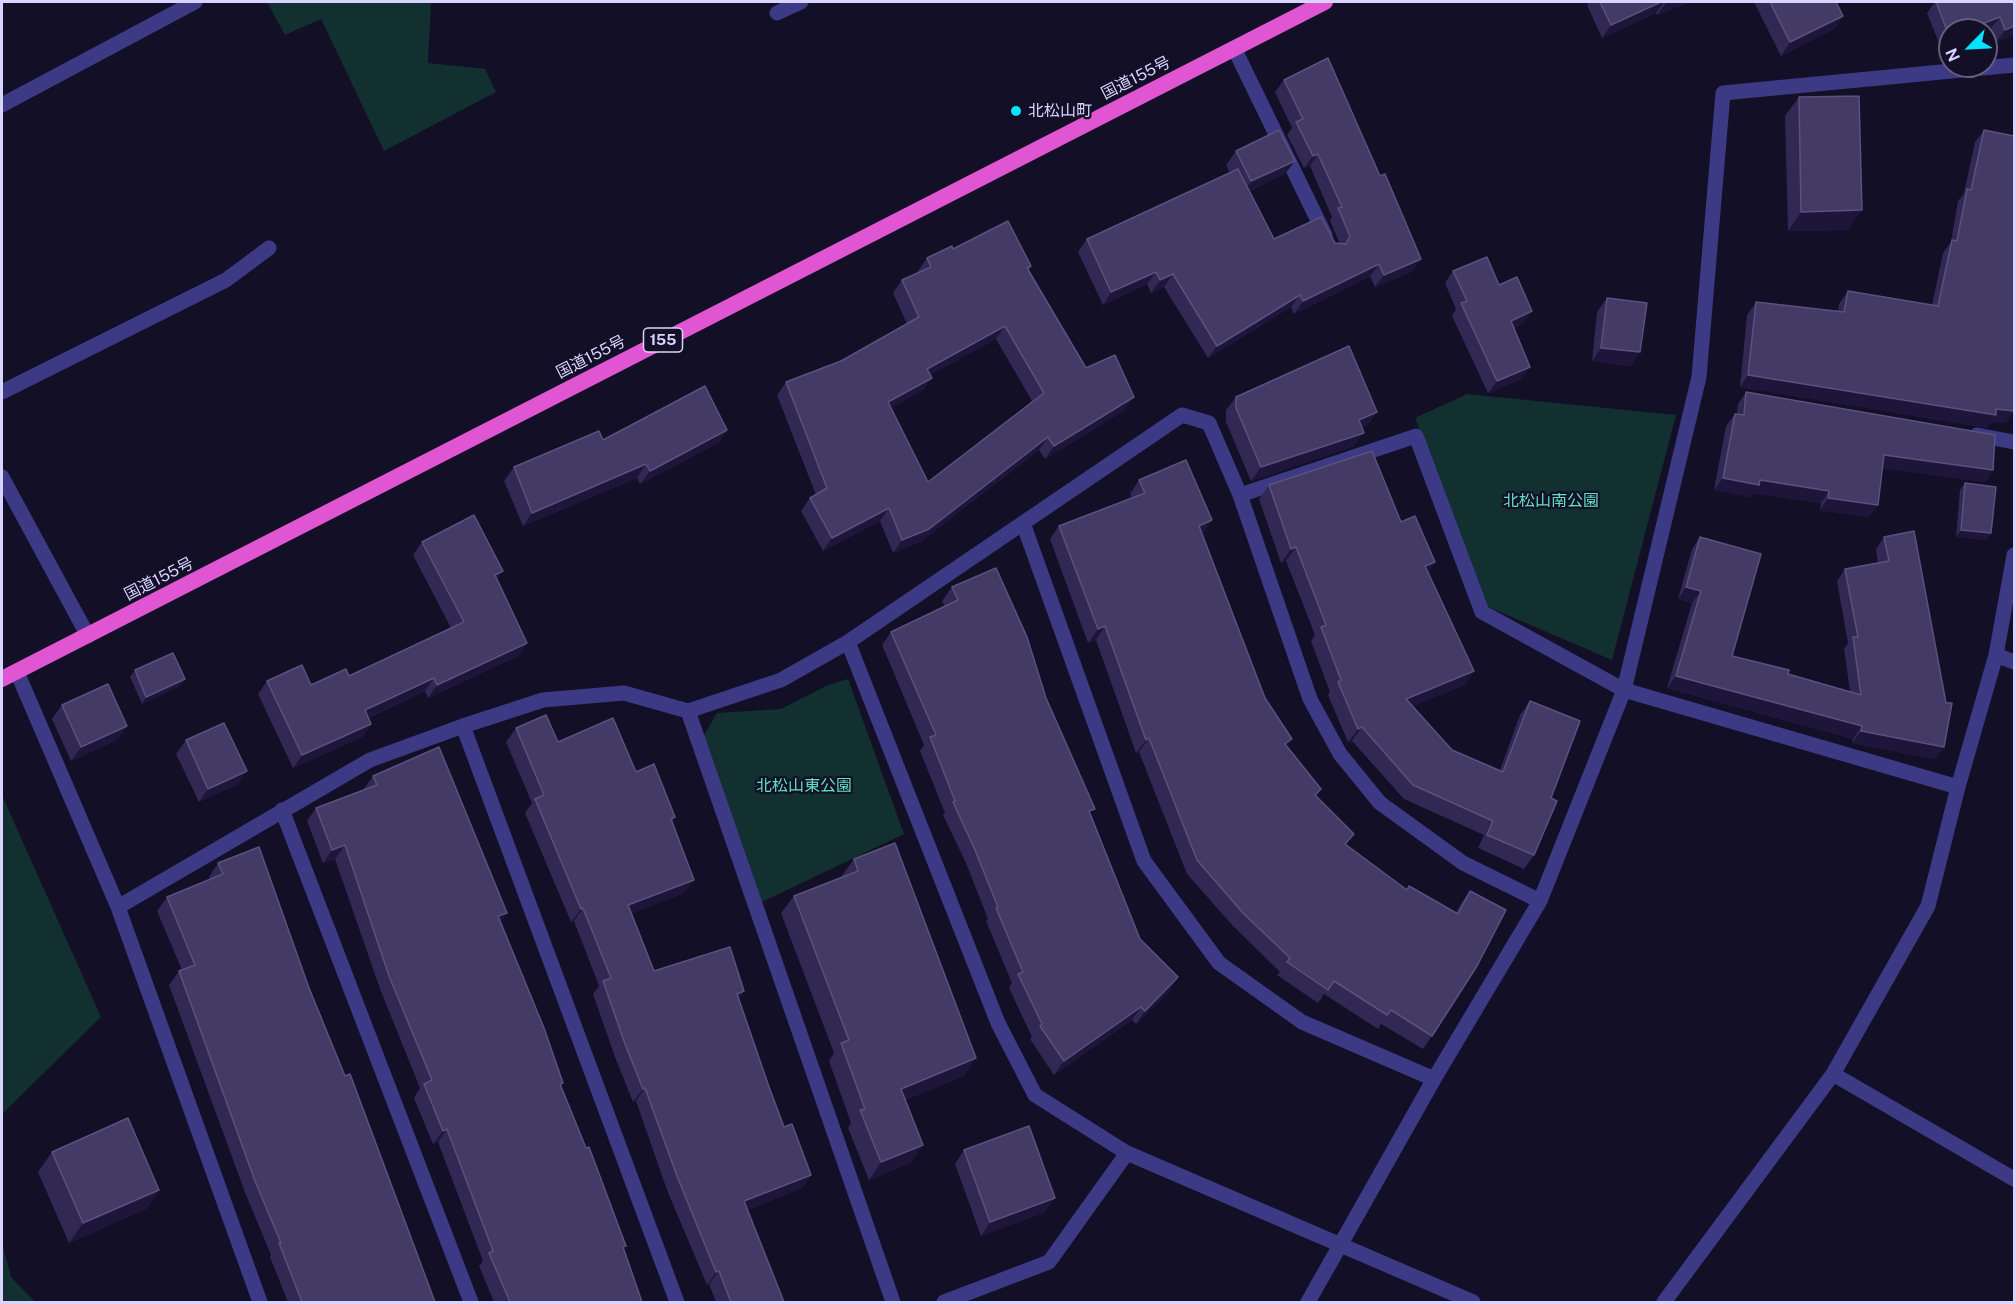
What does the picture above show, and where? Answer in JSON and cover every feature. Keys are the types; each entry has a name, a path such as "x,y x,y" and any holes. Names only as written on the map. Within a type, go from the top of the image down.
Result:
{"highway":[{"name":"国道155号","path":"9,676 1234,48 1315,4"}],"street":[{"path":"2,105 176,6 195,2"},
{"path":"777,13 801,2"},
{"path":"1234,48 1332,249"},
{"path":"1308,1302 1434,1078 1540,901 1624,690 1699,377 1723,93 2014,65"},
{"path":"2,392 226,280 269,248"},
{"path":"118,907 370,760 463,726 543,700 624,693 688,711 781,680 848,642 1182,415 1209,423 1240,495 1310,699 1340,754 1380,802 1463,863 1540,901"},
{"path":"1967,434 2014,442"},
{"path":"1240,495 1416,436 1482,612 1624,690 1958,787"},
{"path":"2,477 88,636"},
{"path":"1023,523 1144,861 1212,954 1219,963 1302,1022 1434,1078"},
{"path":"1664,1302 1833,1074 1928,906 1958,787 1996,655 2014,555"},
{"path":"848,642 998,1023 1035,1095 1127,1153 1473,1302"},
{"path":"1996,655 2014,662"},
{"path":"9,676 118,907 260,1302"},
{"path":"688,711 893,1302"},
{"path":"463,726 677,1302"},
{"path":"282,810 471,1302"},
{"path":"1833,1074 2014,1179"},
{"path":"944,1302 1049,1262 1127,1153"}],"green space":[{"path":"267,2 431,2 428,63 485,69 496,92 384,151 321,19 285,35"},
{"name":"北松山南公園","path":"1467,394 1676,415 1612,660 1484,605 1415,418"},
{"name":"北松山東公園","path":"848,679 904,834 762,902 703,737 717,713 781,709 826,686"},
{"path":"2,795 101,1017 2,1114"},
{"path":"2,1242 11,1277 35,1302 2,1302"}],"building":[{"path":"1600,2 1661,2 1611,25"},
{"path":"1770,2 1836,2 1843,16 1790,42"},
{"path":"1936,2 2014,2 2014,26 2005,30 2000,17 1942,18"},
{"path":"1328,58 1380,176 1385,174 1421,259 1384,275 1379,264 1303,301 1300,295 1217,346 1173,274 1160,280 1156,272 1111,292 1087,239 1238,169 1274,239 1321,217 1335,243 1346,244 1350,236 1338,208 1342,207 1318,154 1313,156 1296,122 1303,119 1284,80"},
{"path":"1859,96 1862,210 1801,212 1799,97"},
{"path":"1279,130 1295,161 1251,181 1236,151"},
{"path":"1984,130 2014,136 2014,411 1996,409 1996,415 1748,375 1756,302 1844,312 1848,291 1938,306 1952,240 1957,241 1967,189 1971,190"},
{"path":"1008,221 1031,266 1027,268 1086,368 1115,355 1134,397 1054,446 1048,437 929,529 902,540 889,508 832,538 810,498 827,488 786,382 841,361 919,317 902,280 931,267 927,258 952,246 953,249","holes":["1005,326 1044,393 928,482 888,402 932,378 927,369"]},
{"path":"1487,257 1499,285 1517,277 1532,311 1511,321 1530,367 1497,381 1461,303 1467,301 1453,271"},
{"path":"1607,298 1647,303 1640,352 1601,348"},
{"path":"1349,346 1377,412 1359,420 1364,433 1261,467 1236,408 1236,397"},
{"path":"705,386 727,430 650,471 646,464 532,513 514,467 599,431 603,440"},
{"path":"1746,392 1995,435 1993,470 1884,455 1878,505 1828,498 1829,491 1760,480 1759,485 1723,478 1735,414 1744,415"},
{"path":"1372,451 1401,522 1415,516 1435,562 1425,566 1474,671 1406,699 1452,750 1503,772 1530,701 1580,721 1551,798 1557,801 1534,855 1487,835 1493,821 1413,785 1362,727 1358,729 1338,682 1341,680 1321,627 1326,625 1296,547 1291,549 1269,485"},
{"path":"1186,460 1212,520 1199,526 1265,698 1292,739 1285,744 1321,789 1315,795 1354,834 1345,844 1407,890 1409,886 1458,914 1470,891 1506,910 1477,966 1432,1036 1391,1010 1387,1015 1334,981 1328,990 1287,962 1290,958 1243,913 1197,860 1149,738 1146,740 1105,626 1098,629 1059,526 1145,493 1139,480"},
{"path":"1965,483 1996,487 1991,533 1961,530"},
{"path":"474,515 503,571 495,575 527,643 437,685 434,678 365,710 371,724 302,755 267,681 302,665 311,685 346,669 349,676 464,622 422,542"},
{"path":"1914,531 1946,703 1952,703 1944,747 1861,731 1862,726 1676,676 1701,591 1686,587 1700,537 1761,554 1732,656 1789,670 1788,674 1861,695 1853,637 1858,637 1845,569 1889,561 1884,537"},
{"path":"996,568 1027,637 1046,698 1095,809 1089,811 1140,939 1178,977 1145,1011 1141,1007 1064,1061 1040,1026 1042,1024 1018,974 1023,972 975,850 953,802 955,801 930,737 936,735 891,632 958,600 952,587"},
{"path":"173,653 185,679 146,697 135,670"},
{"path":"108,684 127,726 81,747 62,705"},
{"path":"546,715 558,742 613,718 636,772 654,764 675,817 671,819 694,880 628,905 654,971 730,947 744,991 737,994 768,1084 784,1127 792,1124 811,1175 744,1201 784,1302 731,1302 719,1271 716,1272 677,1176 603,981 611,978 535,799 544,795 516,728"},
{"path":"224,723 247,771 208,789 186,740"},
{"path":"439,747 507,913 498,916 544,1028 563,1083 560,1084 586,1148 589,1147 626,1246 623,1247 642,1302 510,1302 489,1253 493,1251 447,1129 443,1131 424,1084 432,1080 389,976 345,845 332,850 316,808 377,785 373,776"},
{"path":"895,843 976,1058 901,1089 923,1145 881,1162 860,1110 865,1109 841,1043 849,1040 794,896 858,871 854,859"},
{"path":"259,847 309,988 345,1076 350,1074 435,1302 302,1302 255,1181 179,971 195,965 167,897 223,874 218,863"},
{"path":"128,1118 159,1190 83,1223 52,1152"},
{"path":"1029,1126 1055,1198 990,1222 964,1150"}],"place":[{"name":"北松山町","path":"1016,111"}]}
